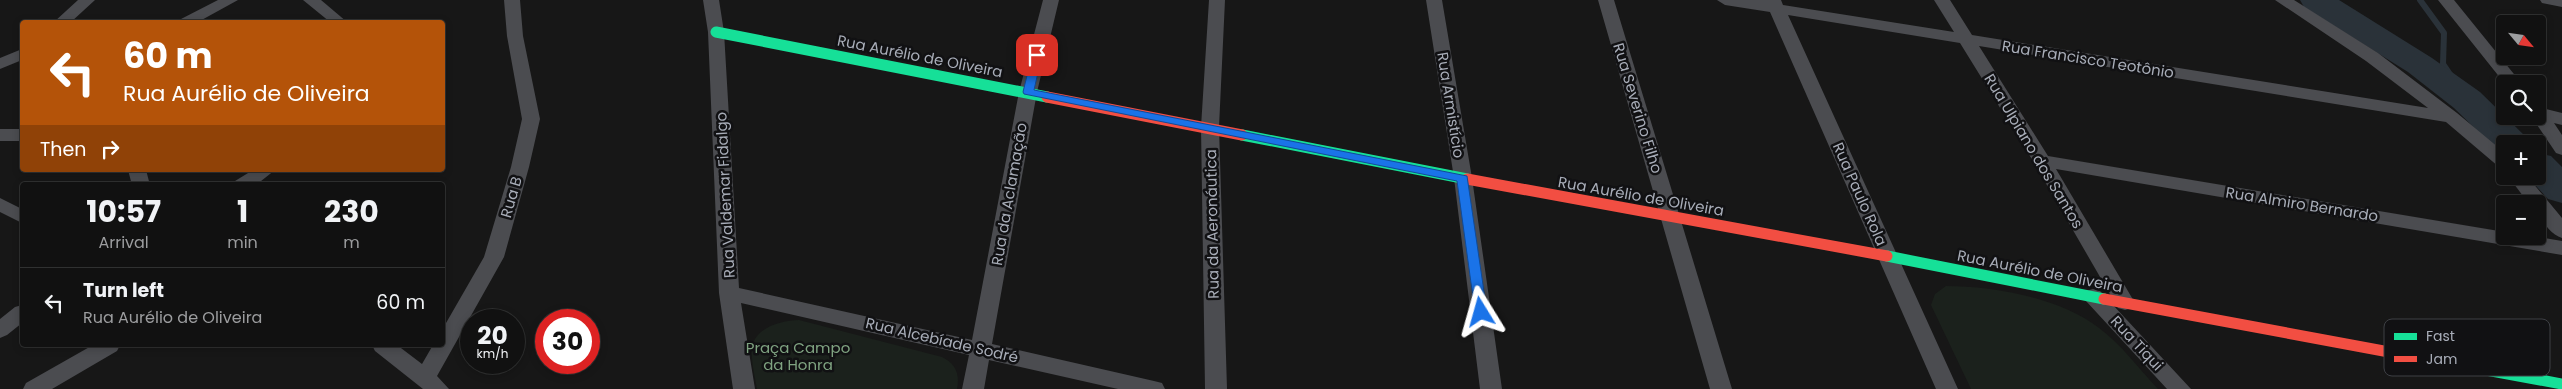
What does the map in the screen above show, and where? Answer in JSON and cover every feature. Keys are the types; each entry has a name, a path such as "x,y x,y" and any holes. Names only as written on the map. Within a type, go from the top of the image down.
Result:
{"street":[{"path":"64,20 87,0"},
{"path":"191,20 230,0"},
{"path":"312,0 337,20"},
{"name":"Rua B","path":"432,383 494,257 531,119 515,36 512,0"},
{"name":"Rua Valdemar Fidalgo","path":"711,0 716,32 729,293 744,389"},
{"name":"Rua da Aclamação","path":"973,389 1028,92 1051,0"},
{"name":"Rua da Aeronáutica","path":"1216,389 1210,127 1217,0"},
{"name":"Rua Armistício","path":"1434,0 1463,178 1491,389"},
{"name":"Rua Severino Filho","path":"1606,0 1721,389"},
{"name":"Rua Francisco Teotônio","path":"1725,0 1774,4 1965,39 2451,117"},
{"name":"Rua Ulpiano dos Santos","path":"1942,0 2042,161 2125,303"},
{"path":"2284,0 2372,57 2451,117 2496,155"},
{"path":"2446,0 2507,75"},
{"path":"2548,0 2562,2"},
{"name":"Rua Paulo Rola","path":"1774,4 1947,389"},
{"name":"Rua Aurélio de Oliveira","path":"716,32 1210,127 1463,178 1887,256 2384,351"},
{"path":"0,64 20,55"},
{"path":"2546,115 2562,118"},
{"path":"2546,125 2562,149"},
{"path":"0,136 20,135"},
{"name":"Rua Almiro Bernardo","path":"2042,161 2562,248"},
{"path":"247,182 263,172"},
{"path":"2524,185 2562,231"},
{"path":"0,204 20,216"},
{"name":"Rua Alcebíade Sodré","path":"729,293 1154,389"},
{"name":"Rua Tiqui","path":"2093,296 2180,389"},
{"path":"0,330 20,314"},
{"path":"34,389 107,347"},
{"path":"385,347 432,383"},
{"name":"Rua Aurélio de Oliveira","path":"2519,376 2562,384"}],"green space":[{"path":"1946,286 2005,291 2066,309 2107,334 2158,389 1971,389 1931,305 1935,294"},
{"name":"Praça Campo da Honra","path":"799,320 942,357 951,363 956,370 958,379 957,389 757,389 752,349 757,336 777,324"}],"waterway":[{"path":"2316,0 2420,65 2467,100 2503,135"},
{"path":"2420,0 2444,33 2443,64 2467,100"},
{"path":"2546,173 2562,190"}],"traffic: fast":[{"path":"716,32 1047,97"},
{"path":"1242,135 1467,179"},
{"path":"1887,256 2104,299"},
{"path":"2519,376 2562,384"}],"traffic: jam":[{"path":"1047,97 1242,135"},
{"path":"1467,179 1887,256"},
{"path":"2104,299 2384,351"}],"route":[{"path":"1037,55 1028,92 1463,178 1481,312"}]}
